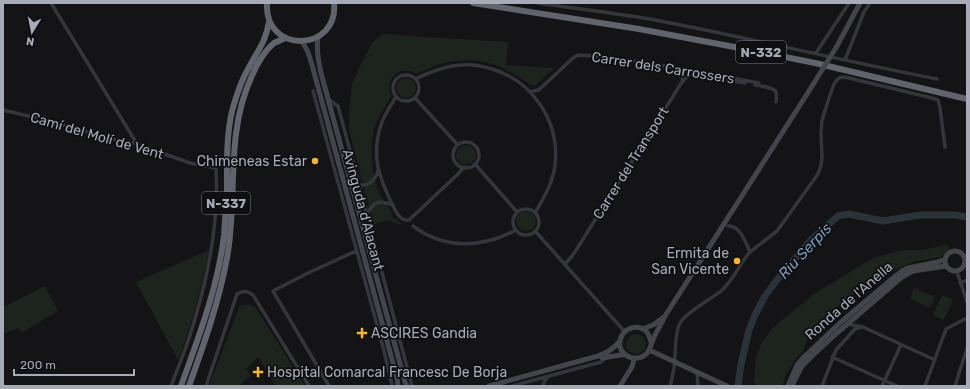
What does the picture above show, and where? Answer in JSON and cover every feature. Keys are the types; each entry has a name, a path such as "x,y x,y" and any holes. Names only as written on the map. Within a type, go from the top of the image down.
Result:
{"highway":[{"path":"267,3 269,22 273,28 285,38 293,41 310,40 325,31 333,16 334,5 340,3"},
{"name":"N-332","path":"474,3 639,29 745,49 822,65 967,99"},
{"name":"N-337","path":"181,386 208,309 219,267 225,221 228,142 232,111 243,79 267,33 269,22"},
{"name":"N-337","path":"189,386 212,320 221,290 228,257 232,216 236,124 240,108 248,83 260,60 267,50 275,43 285,38"}],"main road":[{"path":"500,386 607,357 625,355 634,358 646,355 665,316 837,46 860,3"},
{"name":"Avinguda d'Alacant","path":"318,36 317,54 321,73 407,386"},
{"name":"Avinguda d'Alacant","path":"302,41 312,64 398,386"},
{"path":"953,251 960,252 966,258 964,268 957,272 948,269 946,266 945,259 948,254 953,251"},
{"name":"Ronda de l'Anella","path":"788,386 797,365 804,357 841,322 898,274 908,268 938,262 945,259"},
{"name":"Ronda de l'Anella","path":"792,386 802,366 832,337 905,275 913,271 946,266"},
{"path":"489,386 606,354 620,341 624,332 630,328 642,329 654,325 665,316"},
{"path":"642,329 647,333 651,342"},
{"path":"620,341 621,349 625,355"},
{"path":"649,350 674,363 727,386"},
{"path":"620,386 633,365 634,358"}],"street":[{"path":"51,3 137,144"},
{"path":"538,3 654,20 937,79"},
{"path":"816,53 849,3"},
{"path":"845,60 864,12 870,3"},
{"name":"Carrer dels Carrossers","path":"530,92 538,90 542,87 573,58 578,56 609,57 760,83"},
{"path":"415,79 442,68 461,65 475,65 504,73 530,92 541,106 550,124 554,137 555,152 555,166 551,183 535,213"},
{"path":"682,69 682,82"},
{"name":"Carrer dels Carrossers","path":"682,82 689,75 694,74 759,86 774,90 776,92 776,102"},
{"path":"406,75 415,79 419,86 415,98 404,101 396,96 393,87 398,77 406,75"},
{"path":"670,386 678,327 680,322 686,315 724,288 736,274 750,252 780,229 819,171 822,157 822,120 834,84 840,78 849,78 938,100 945,148"},
{"name":"Carrer del Transport","path":"565,264 573,255 682,82"},
{"name":"Avinguda d'Alacant","path":"313,92 392,381 392,386"},
{"path":"396,96 383,121 378,136 377,148 378,170 382,183 396,212 404,220 410,220 464,167"},
{"path":"415,98 457,144"},
{"name":"Avinguda d'Alacant","path":"328,99 338,106 412,386"},
{"name":"Camí del Molí de Vent","path":"3,110 54,122 106,138 137,144 190,163 216,168 217,189 213,238 203,291 194,324 171,386"},
{"path":"468,142 475,145 479,152 479,156 477,162 474,164 464,167 458,165 453,156 453,152 457,144 468,142"},
{"path":"474,164 517,212"},
{"name":"Avinguda d'Alacant","path":"359,184 364,185 370,183 377,174 378,170"},
{"name":"Avinguda d'Alacant","path":"367,214 371,207 377,203 393,205"},
{"path":"528,209 535,213 539,218 539,225 536,231 528,235 519,233 513,223 513,219 517,212 528,209"},
{"path":"413,226 435,239 467,244 482,243 496,239 516,230"},
{"path":"728,226 733,226 739,232 750,252"},
{"path":"536,231 624,332"},
{"path":"329,386 273,291 356,251"},
{"path":"957,272 967,300"},
{"path":"960,283 967,280"},
{"path":"206,386 237,294 246,291 254,295 309,386"},
{"path":"856,316 856,320 863,327"},
{"path":"925,386 946,329 967,318"},
{"path":"848,324 863,327 935,360"},
{"path":"822,386 836,350 855,329 863,327"},
{"path":"882,386 901,345"},
{"path":"955,386 967,348"},
{"path":"512,386 601,362 607,357"},
{"path":"832,357 897,386"},
{"path":"697,372 698,386"},
{"path":"543,386 544,382 549,376"}],"shaded area":[{"path":"383,34 508,42 506,65 554,68 535,86 494,64 473,60 445,63 418,73 409,71 398,72 392,78 389,87 391,96 378,118 373,134 372,162 378,191 390,209 392,213 391,216 394,219 396,218 403,225 385,221 374,225 349,130 349,111 352,84 372,43"},
{"path":"406,78 413,81 416,88 413,95 406,98 399,95 396,88 399,81"},
{"path":"466,145 473,148 476,155 473,162 466,165 459,162 456,155 459,148"},
{"path":"526,211 533,214 536,221 533,228 526,231 519,228 516,221 519,214"},
{"path":"948,244 949,250 941,257 917,261 906,265 893,271 879,283 868,282 812,330 803,351 787,373 782,386 757,386 754,381 756,357 762,342 772,329 814,294 874,258 902,250 923,250"},
{"path":"209,250 196,306 178,360 136,282"},
{"path":"45,286 58,311 21,333 19,328 3,334 3,307"},
{"path":"914,288 935,297 930,308 910,299"},
{"path":"942,295 953,300 944,320 933,315"},
{"path":"251,305 256,308 305,386 276,386 258,357 246,369 251,376 238,386 209,386 239,307"},
{"path":"632,334 640,334 646,340 646,348 640,354 632,354 626,348 626,340"}],"waterway":[{"name":"Riu Serpis","path":"738,386 741,364 749,330 765,296 811,240 838,216 849,214 883,221 920,215 955,215 967,217"}],"place":[{"name":"Chimeneas Estar","path":"315,161"},
{"name":"Ermita de San Vicente","path":"737,261"},
{"name":"ASCIRES Gandia","path":"362,333"},
{"name":"Hospital Comarcal Francesc De Borja","path":"258,372"}]}
